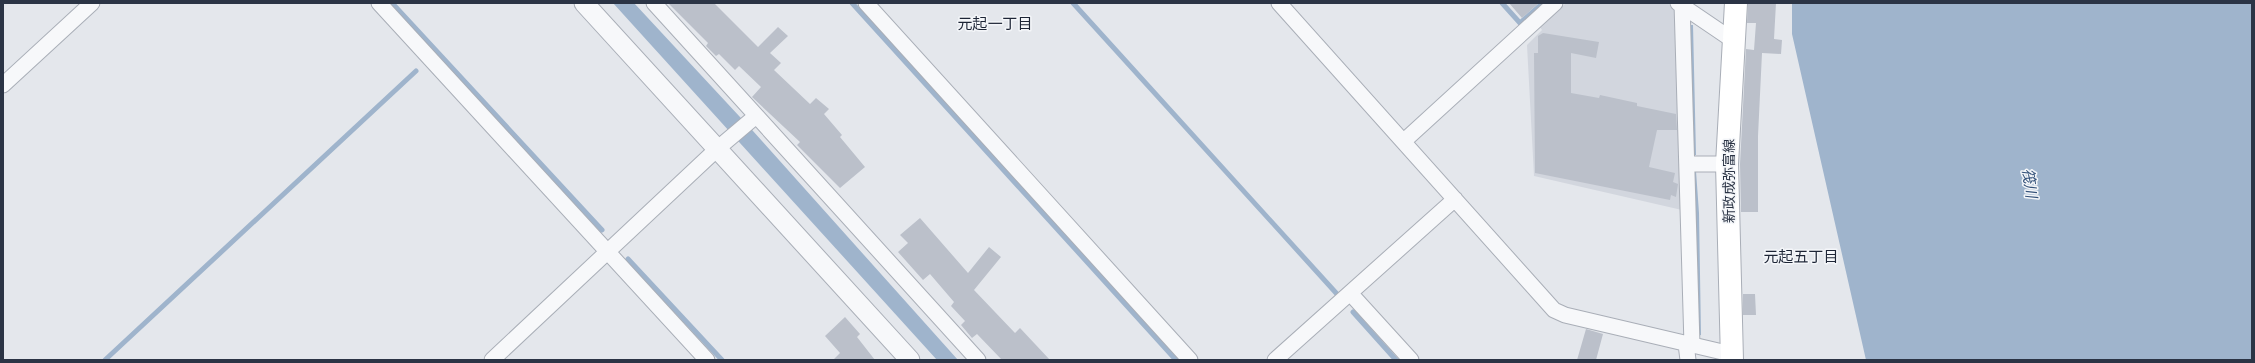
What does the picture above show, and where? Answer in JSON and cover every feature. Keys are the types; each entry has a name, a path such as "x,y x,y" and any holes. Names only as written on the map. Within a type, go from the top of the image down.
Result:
{"main road":[{"name":"新政成弥富線","path":"1732,357 1727,164 1736,3"}],"street":[{"path":"3,85 92,3"},
{"path":"379,3 707,360"},
{"path":"584,3 721,145 910,360"},
{"path":"654,3 753,118 978,360"},
{"path":"866,3 1190,360"},
{"path":"1279,3 1554,310 1565,315 1732,357"},
{"path":"1404,141 1555,3"},
{"path":"1681,4 1734,41"},
{"path":"1681,4 1688,164 1688,360"},
{"path":"492,360 721,145 753,118"},
{"path":"1688,164 1727,164"},
{"path":"1275,360 1455,199"},
{"path":"1350,293 1411,360"}],"shaded area":[{"path":"1566,3 1667,3 1679,12 1682,210 1534,176 1527,45 1542,30 1540,27"}],"water":[{"path":"613,3 634,3 753,131 958,360 937,360"},
{"name":"筏川","path":"1792,3 2252,3 2252,360 1866,360 1792,34"},
{"path":"1688,25 1693,25 1696,155 1690,155"},
{"path":"1692,171 1696,171 1699,213 1701,335 1697,336"}],"building":[{"path":"668,3 714,3 758,47 778,27 788,36 770,53 781,63 774,70 810,104 816,98 829,109 824,114 842,135 840,137 865,167 840,188 797,145 800,142 752,97 761,87 739,66 735,70 719,54 716,56 706,46 708,43"},
{"path":"1509,3 1539,3 1522,18"},
{"path":"1748,3 1776,3 1774,39 1782,40 1781,54 1762,53 1758,136 1758,212 1741,212 1740,164 1746,49 1754,50 1756,23 1747,23"},
{"path":"1543,33 1599,42 1596,58 1571,53 1571,93 1599,98 1600,95 1637,103 1637,106 1676,114 1677,130 1657,130 1649,167 1675,173 1673,182 1678,184 1676,197 1671,195 1670,200 1535,173 1534,53 1538,53 1538,36"},
{"path":"920,218 968,273 989,247 1001,257 974,290 1015,333 1020,328 1050,360 1002,360 977,334 972,338 961,325 965,321 951,306 954,302 930,274 923,280 898,252 908,243 900,235"},
{"path":"1743,294 1755,294 1756,315 1743,315"},
{"path":"845,317 860,334 857,337 875,360 833,360 840,353 825,336"},
{"path":"1586,329 1603,334 1596,360 1577,360"}],"waterway":[{"path":"392,3 602,230"},
{"path":"852,3 1176,360"},
{"path":"1073,3 1337,294"},
{"path":"1502,3 1520,23 1543,3"},
{"path":"105,360 416,71"},
{"path":"628,259 722,360"},
{"path":"1353,312 1396,360"}],"district":[{"name":"元起一丁目","path":"995,23"},
{"name":"元起五丁目","path":"1801,256"}]}
